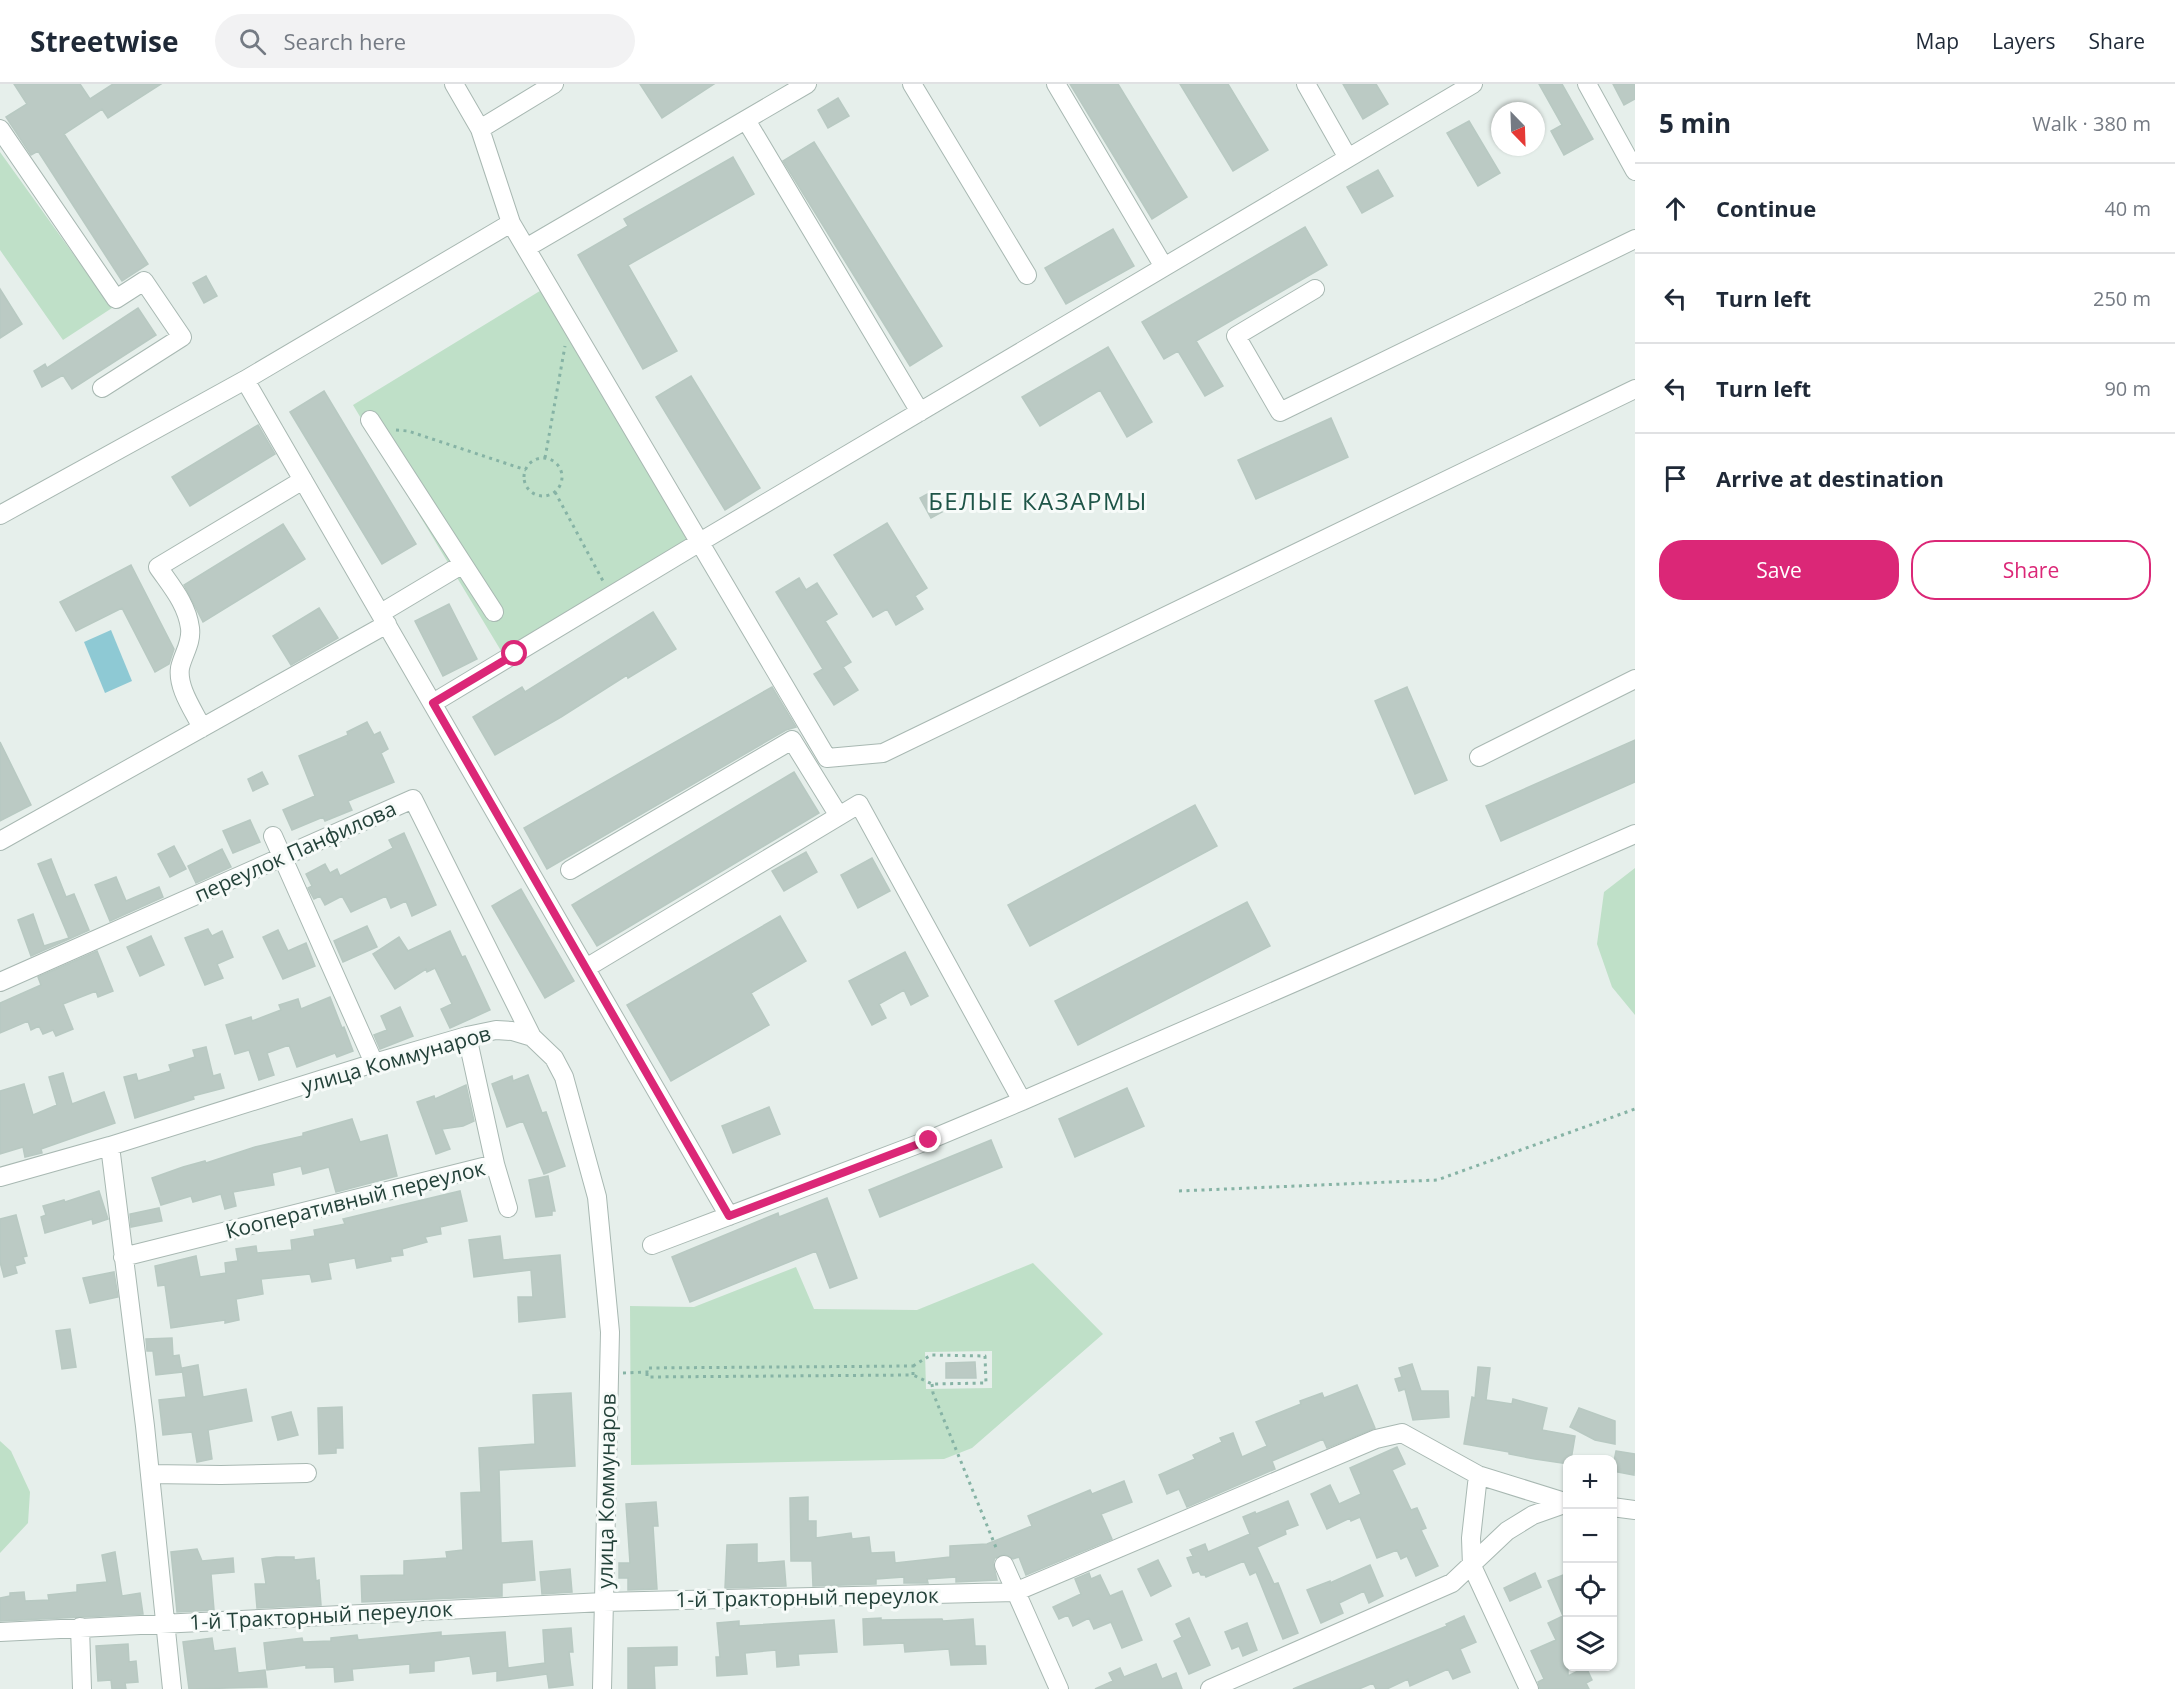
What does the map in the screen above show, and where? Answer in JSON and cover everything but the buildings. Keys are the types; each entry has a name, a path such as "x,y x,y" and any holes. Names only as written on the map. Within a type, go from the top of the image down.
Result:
{"street":[{"path":"454,84 480,129 511,223 828,758 884,753 1635,389"},
{"path":"480,129 554,84"},
{"path":"526,248 807,84"},
{"path":"912,84 1027,275"},
{"path":"1056,84 1164,267"},
{"path":"1306,84 1348,158"},
{"path":"433,703 1473,84"},
{"path":"1587,84 1635,171"},
{"path":"746,120 920,412"},
{"path":"0,129 116,299 144,281 183,337 102,388"},
{"path":"0,515 245,380 511,223"},
{"path":"1315,289 1236,336 1280,412 1635,239"},
{"path":"245,380 729,1216"},
{"path":"373,424 494,612"},
{"path":"202,728 184,692 180,669 189,644 190,629 184,605 158,567 303,480"},
{"path":"0,841 202,728 384,619 463,564"},
{"path":"1479,757 1635,679"},
{"path":"570,870 792,740 839,816"},
{"name":"переулок Панфилова","path":"0,982 413,799 532,1037"},
{"path":"586,968 859,804 1022,1101"},
{"path":"652,1245 929,1140 1635,834"},
{"path":"273,837 374,1063"},
{"name":"улица Коммунаров","path":"0,1177 110,1146 467,1036 496,1030 512,1031 532,1037 554,1058 564,1077 597,1197 610,1332 602,1689"},
{"name":"Кооперативный переулок","path":"123,1257 495,1164 467,1036"},
{"path":"110,1146 150,1474 172,1689"},
{"path":"495,1164 508,1208"},
{"name":"1-й Тракторный переулок","path":"0,1632 603,1602 1015,1592 1376,1439 1402,1433 1478,1475 1563,1502"},
{"path":"150,1474 307,1473"},
{"path":"1478,1475 1471,1539 1472,1566 1529,1689"},
{"path":"1210,1689 1452,1583 1498,1539 1524,1520 1563,1504"},
{"path":"1617,1508 1635,1510"},
{"path":"1004,1565 1059,1689"},
{"path":"80,1627 82,1689"}],"path":[{"path":"545,458 569,321"},
{"path":"373,424 408,431 526,470"},
{"path":"545,458 557,463 563,475 559,488 543,496 532,492 525,482 526,470 534,460 545,458"},
{"path":"555,492 611,596"},
{"path":"1179,1191 1437,1179 1635,1109"},
{"path":"932,1355 985,1356 986,1383 932,1384 913,1375 647,1377 647,1368 913,1366 932,1355"},
{"path":"913,1366 913,1375"},
{"path":"633,1373 647,1372"},
{"path":"932,1384 933,1393 1004,1565"}],"green space":[{"path":"0,152 112,308 63,340 0,250"},
{"path":"548,286 700,542 506,659 353,405"},
{"path":"1635,868 1635,1015 1612,987 1597,944 1604,892"},
{"path":"1033,1263 1103,1334 972,1448 944,1459 631,1465 630,1306 694,1307 796,1267 814,1309 917,1310","holes":["992,1351 992,1388 926,1389 925,1352"]},
{"path":"0,1441 11,1451 30,1492 28,1523 0,1553"}],"water":[{"path":"111,630 132,681 105,693 84,642"}],"district":[{"name":"БЕЛЫЕ КАЗАРМЫ","path":"1038,500"}],"route":[{"path":"515,654 433,703 729,1216 929,1140"}]}
